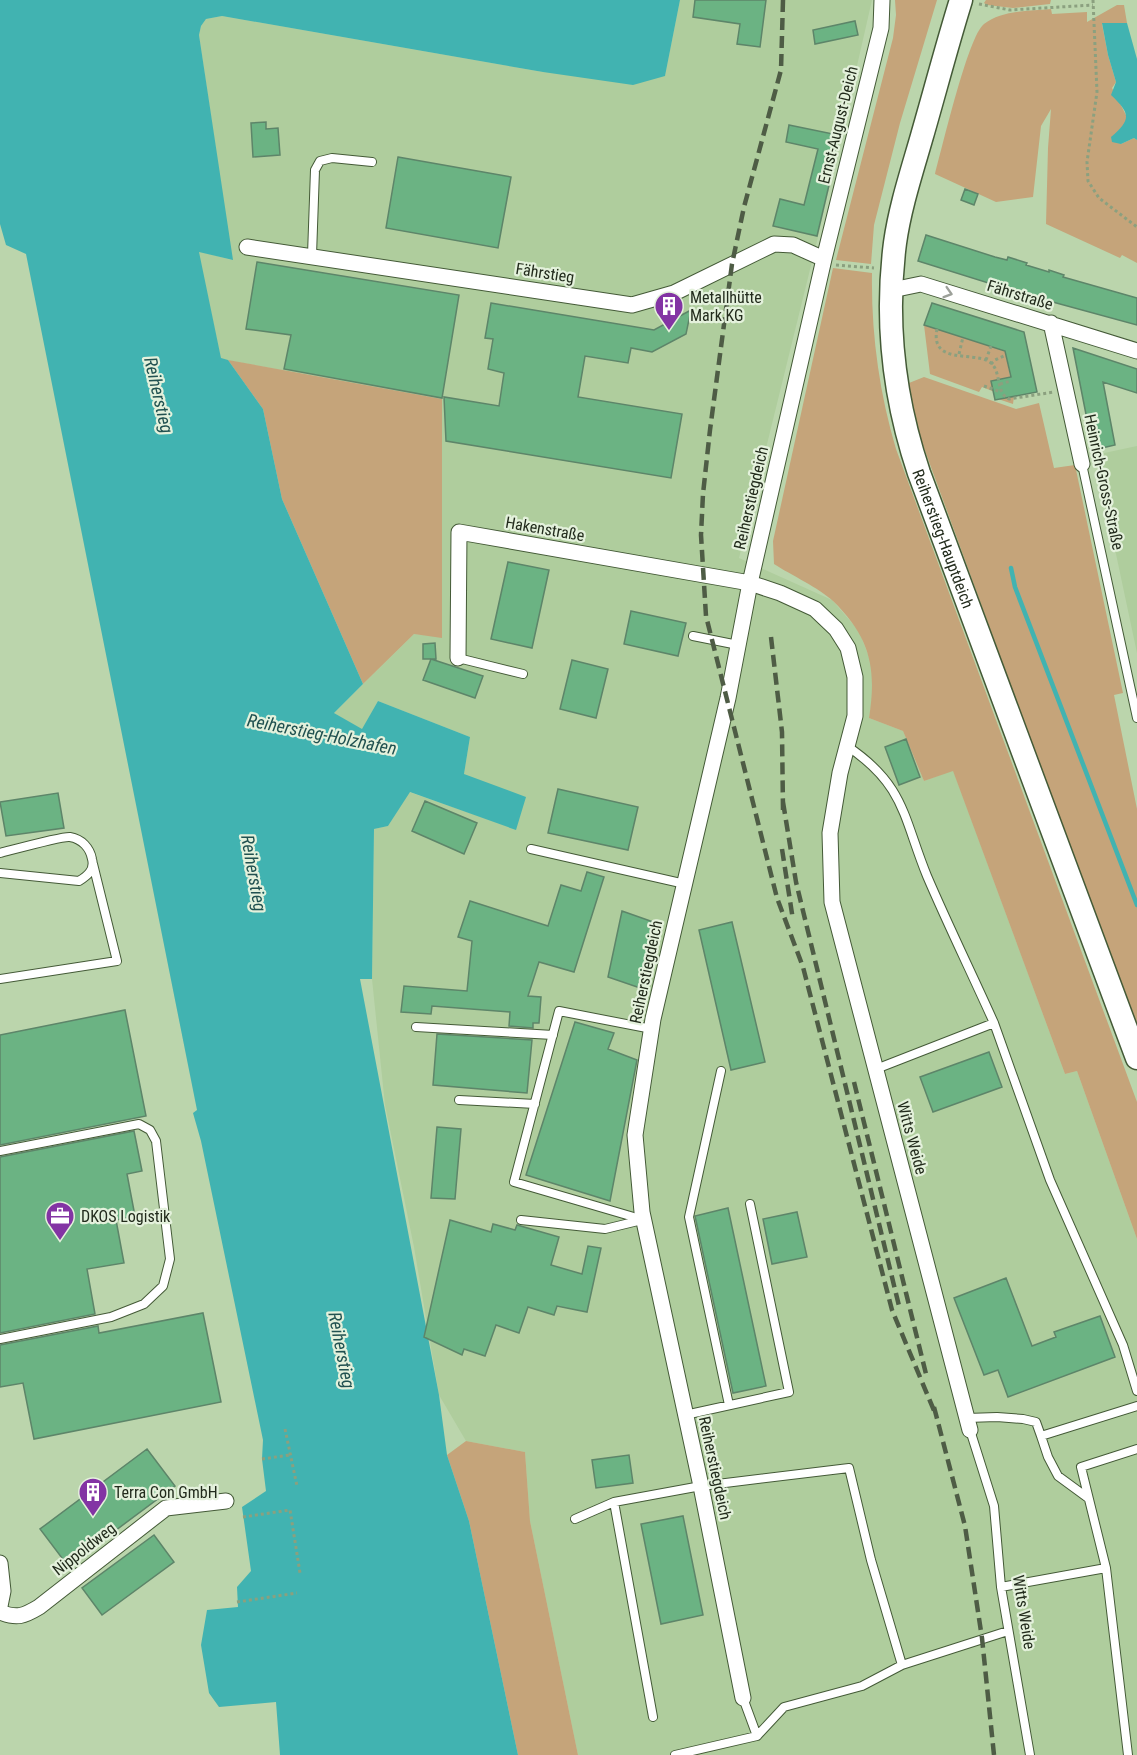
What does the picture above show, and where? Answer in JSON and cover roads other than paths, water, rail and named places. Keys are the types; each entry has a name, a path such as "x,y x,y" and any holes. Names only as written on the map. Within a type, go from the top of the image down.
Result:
{"main road":[{"name":"Reiherstieg-Hauptdeich","path":"970,2 908,184 895,241 892,347 899,399 910,445 1137,1058"}],"street":[{"name":"Ernst-August-Deich","path":"829,262 881,28 882,0"},
{"name":"Fährstieg","path":"247,247 632,305 674,293 774,244 793,245 829,262"},
{"name":"Reiherstiegdeich","path":"742,1698 701,1486 644,1220 635,1135 652,1029 728,698 750,583 829,262"},
{"name":"Fährstraße","path":"892,290 921,284 1137,351"},
{"name":"Heinrich-Gross-Straße","path":"1051,323 1082,464"},
{"name":"Hakenstraße","path":"458,658 459,532 750,583"},
{"name":"Witts Weide","path":"750,583 780,593 815,609 837,629 848,648 855,677 855,716 840,773 830,833 832,902 968,1424"},
{"name":"Nippoldweg","path":"0,1612 17,1617 26,1616 166,1508 226,1501"},
{"path":"0,1563 3,1591 0,1606"}],"lane":[{"path":"312,255 315,170 320,161 332,158 372,162"},
{"name":"Heinrich-Gross-Straße","path":"1082,464 1137,718"},
{"path":"693,636 738,645"},
{"path":"458,658 523,674"},
{"path":"847,746 868,760 887,780 899,800 927,875 994,1023 1050,1180 1123,1345 1137,1391"},
{"path":"0,853 69,837 84,843 91,852 117,961 0,980"},
{"path":"531,849 685,884"},
{"path":"0,873 79,881 89,875 93,864"},
{"path":"644,1220 514,1182 559,1011 652,1029"},
{"path":"876,1069 994,1023"},
{"path":"416,1026 553,1035"},
{"path":"722,1071 689,1217 729,1405"},
{"path":"459,1100 535,1104"},
{"path":"0,1151 139,1124 150,1130 156,1141 171,1259 163,1286 144,1304 111,1317 0,1340"},
{"path":"686,1415 789,1392 750,1204"},
{"path":"520,1220 604,1229 644,1220"},
{"path":"1041,1436 1137,1406"},
{"path":"968,1424 1023,1419 1036,1422 1048,1457 1058,1476 1088,1498"},
{"name":"Witts Weide","path":"968,1424 994,1506 1001,1587 1030,1755"},
{"path":"1128,1755 1106,1568 1081,1467 1137,1449"},
{"path":"575,1518 614,1502 701,1486 849,1468 871,1560 902,1665"},
{"path":"614,1502 653,1718"},
{"path":"1001,1587 1106,1568"},
{"path":"675,1755 757,1736 784,1707 862,1686 902,1665 1008,1631"},
{"path":"742,1698 757,1736"}],"water":[{"path":"0,0 680,0 665,76 633,85 543,72 222,16 206,19 199,35 233,260 199,252 221,358 228,360 263,409 282,499 363,684 334,713 362,729 378,701 470,737 464,774 526,797 516,830 410,792 388,826 374,829 372,979 360,979 439,1395 447,1455 469,1521 518,1755 280,1755 276,1702 219,1707 209,1693 201,1645 207,1610 238,1607 237,1587 251,1571 242,1507 266,1491 262,1459 263,1440 201,1141 193,1113 197,1110 26,254 6,245 0,224"},
{"path":"1102,23 1127,23 1137,59 1137,140 1134,138 1121,144 1112,142 1111,137 1123,125 1126,116 1125,111 1111,95 1116,82"}],"waterway":[{"path":"1011,568 1015,587 1137,905"}],"railway":[{"path":"783,0 781,70 744,207 732,264 710,430 701,535 706,616 777,898 803,967 892,1310 935,1413"},
{"path":"771,637 782,732 783,810"},
{"path":"783,802 796,882 900,1310"},
{"path":"782,849 793,920"},
{"path":"854,1082 927,1378"},
{"path":"934,1407 965,1526 982,1638 994,1755"}],"place":[{"name":"Metallhütte Mark KG","path":"669,332"},
{"name":"DKOS Logistik","path":"60,1242"},
{"name":"Terra Con GmbH","path":"93,1518"}],"water label":[{"name":"Reiherstieg","path":"159,395"},
{"name":"Reiherstieg-Holzhafen","path":"322,734"},
{"name":"Reiherstieg","path":"254,873"},
{"name":"Reiherstieg","path":"342,1350"}]}
